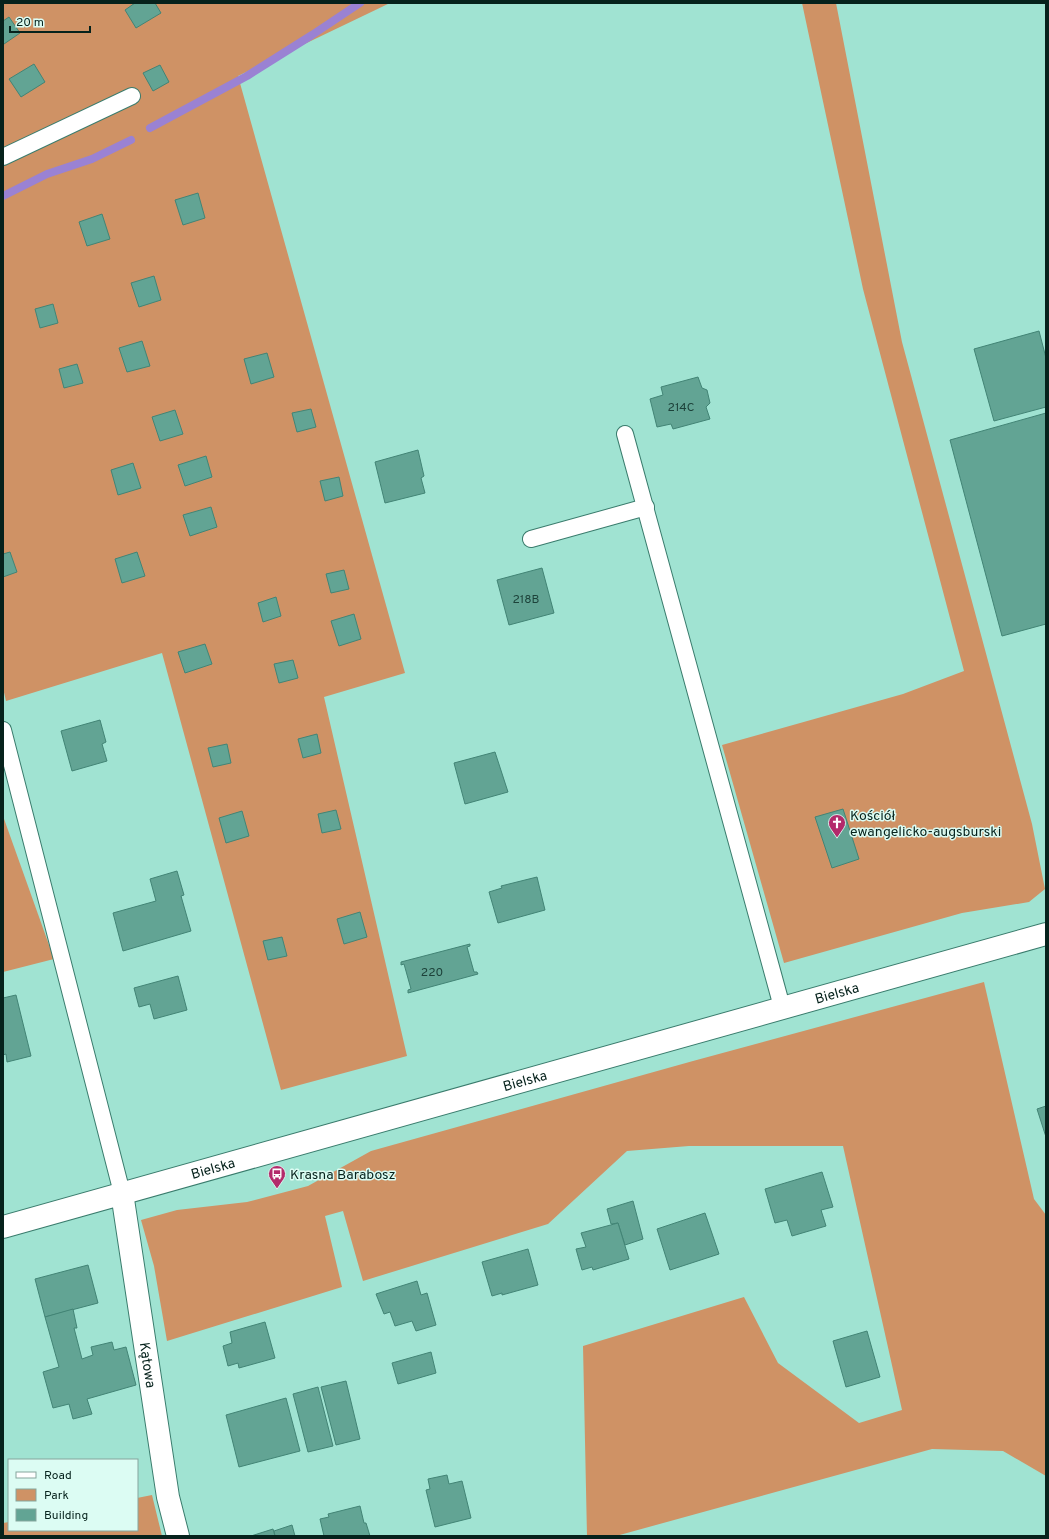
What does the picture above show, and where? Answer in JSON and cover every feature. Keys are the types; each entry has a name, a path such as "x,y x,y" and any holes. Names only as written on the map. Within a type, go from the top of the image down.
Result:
{"street":[{"name":"Bielska","path":"3,1227 1046,934"},
{"name":"Kątowa","path":"122,1193 168,1497 178,1536"}],"lane":[{"path":"3,157 132,96"},
{"path":"625,434 782,1007"},
{"path":"531,539 646,507"},
{"path":"3,730 122,1193"}],"green space":[{"path":"3,3 390,3 238,76 405,673 324,697 407,1056 281,1090 162,653 6,701 3,688"},
{"path":"802,3 836,3 902,342 1032,824 1045,889 1029,902 962,913 784,963 722,745 903,694 964,671 863,289"},
{"path":"3,816 54,959 3,972"},
{"path":"984,982 1034,1199 1046,1215 1046,1476 1003,1451 932,1449 616,1536 587,1536 583,1346 744,1297 778,1363 859,1423 902,1410 843,1146 689,1146 627,1151 548,1224 363,1281 343,1211 325,1216 342,1287 167,1341 154,1266 141,1220 177,1210 247,1202 308,1186 371,1151"},
{"path":"152,1495 162,1536 3,1536 3,1523 8,1522 8,1531 138,1531 138,1498"}],"building":[{"path":"135,3 155,3 161,13 136,28 125,10"},
{"path":"9,17 20,33 4,44 3,21"},
{"path":"34,64 45,82 21,97 9,79"},
{"path":"160,65 169,82 153,91 143,73"},
{"path":"198,193 205,218 183,225 175,200"},
{"path":"102,214 110,239 87,246 79,222"},
{"path":"154,276 161,300 139,307 131,283"},
{"path":"53,304 58,323 40,328 35,309"},
{"path":"1039,331 1046,358 1046,407 994,421 974,349"},
{"path":"142,341 150,366 127,372 119,348"},
{"path":"267,353 274,377 251,384 244,359"},
{"path":"77,364 83,383 64,388 59,369"},
{"path":"698,377 702,388 707,390 710,403 706,407 710,419 673,429 671,424 657,427 650,399 663,395 661,387"},
{"path":"311,409 316,427 297,432 292,413"},
{"path":"175,410 183,434 160,441 152,417"},
{"path":"1046,413 1046,624 1002,636 950,440"},
{"path":"418,450 424,476 421,478 425,493 385,503 375,462"},
{"path":"206,456 212,477 185,486 178,465"},
{"path":"133,463 141,488 118,495 111,470"},
{"path":"339,477 343,496 325,501 320,481"},
{"path":"211,507 217,527 190,536 183,515"},
{"path":"10,552 17,572 3,577 3,554"},
{"path":"137,552 145,576 122,583 115,559"},
{"path":"542,568 554,613 509,625 497,580"},
{"path":"344,570 349,589 331,593 326,574"},
{"path":"276,597 281,616 263,622 258,603"},
{"path":"354,614 361,639 339,646 331,621"},
{"path":"205,644 212,664 185,673 178,652"},
{"path":"293,660 298,678 279,683 274,664"},
{"path":"100,720 106,742 102,744 107,761 72,771 61,731"},
{"path":"317,734 321,753 303,758 298,739"},
{"path":"227,744 231,763 213,767 208,748"},
{"path":"495,752 508,792 465,804 454,763"},
{"name":"Kościół ewangelicko-augsburski","path":"843,809 859,859 832,868 815,817"},
{"path":"336,810 341,829 322,833 318,814"},
{"path":"242,811 249,836 226,843 219,818"},
{"path":"177,871 184,895 181,896 191,931 123,951 113,913 156,901 150,879"},
{"path":"537,877 545,910 498,923 489,892 502,888 501,886"},
{"path":"360,912 367,937 344,944 337,919"},
{"path":"282,937 287,956 268,960 263,941"},
{"path":"470,944 470,946 467,947 474,972 477,972 478,974 408,993 408,990 411,989 404,964 401,965 401,962"},
{"path":"178,976 187,1010 154,1019 150,1004 139,1007 134,988"},
{"path":"16,995 31,1056 7,1062 6,1054 3,1055 3,998"},
{"path":"1046,1106 1046,1137 1037,1109"},
{"path":"822,1172 833,1207 821,1210 826,1226 792,1236 787,1220 775,1223 765,1189"},
{"path":"633,1201 643,1239 625,1245 618,1223 611,1224 607,1209"},
{"path":"705,1213 719,1254 670,1270 657,1229"},
{"path":"618,1223 629,1259 593,1270 592,1267 582,1270 576,1249 586,1247 581,1233"},
{"path":"528,1249 538,1285 502,1295 502,1293 492,1296 482,1262"},
{"path":"88,1265 98,1303 45,1317 35,1279"},
{"path":"417,1281 421,1295 427,1293 436,1325 416,1331 412,1321 395,1326 390,1312 384,1314 376,1294"},
{"path":"73,1309 77,1328 74,1328 82,1359 93,1355 91,1347 112,1342 114,1350 126,1347 136,1385 87,1399 92,1414 73,1419 69,1404 53,1408 43,1372 59,1367 45,1317"},
{"path":"265,1322 275,1358 239,1368 238,1363 228,1366 223,1346 232,1343 230,1332"},
{"path":"867,1331 880,1377 846,1387 833,1341"},
{"path":"431,1352 436,1373 398,1384 392,1363"},
{"path":"346,1381 360,1439 336,1445 321,1387"},
{"path":"318,1387 333,1446 308,1452 293,1394"},
{"path":"286,1398 300,1451 239,1467 226,1415"},
{"path":"447,1475 449,1484 462,1481 471,1518 435,1527 426,1490 430,1489 428,1479"},
{"path":"360,1506 364,1523 366,1523 370,1536 324,1536 320,1519 329,1517 328,1514"},
{"path":"292,1525 295,1536 275,1536 274,1531"},
{"path":"273,1529 275,1536 251,1536"}],"waterway":[{"path":"150,128 247,76 360,3"},
{"path":"3,196 47,174 92,159 131,140"}],"place":[{"name":"Kościół ewangelicko-augsburski","path":"837,838"},
{"name":"Krasna Barabosz","path":"277,1189"}]}
